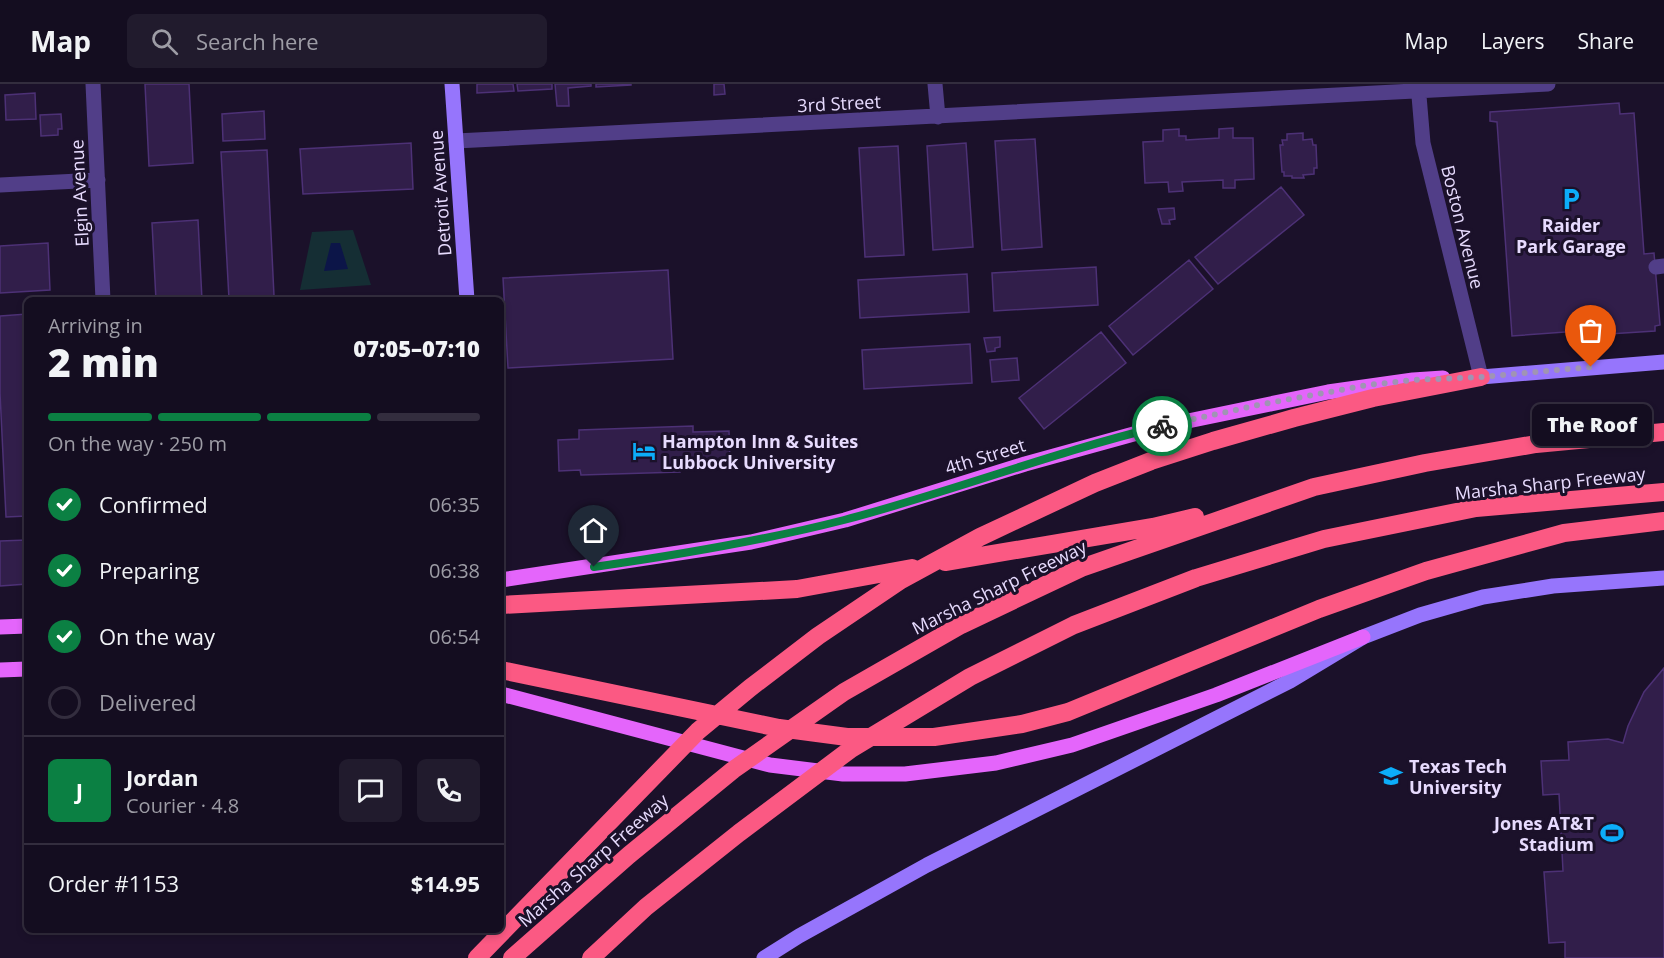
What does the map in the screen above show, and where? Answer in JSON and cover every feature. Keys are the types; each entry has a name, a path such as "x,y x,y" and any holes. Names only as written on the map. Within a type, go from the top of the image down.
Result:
{"highway":[{"path":"504,930 698,731 801,649 901,580 980,537 1095,483 1172,454 1294,418 1373,398 1481,377"},
{"name":"Marsha Sharp Freeway","path":"512,958 629,855 733,770 844,692 961,625 1081,568 1314,487 1425,463 1536,444 1664,432"},
{"path":"504,605 797,589 1153,527 1314,487"},
{"name":"Marsha Sharp Freeway","path":"591,958 674,885 851,749 970,677 1074,625 1196,578 1324,539 1476,508 1664,492"},
{"path":"504,671 779,728 847,736 934,737 1022,724 1068,712 1319,609 1426,571 1564,533 1664,521"},
{"path":"477,958 501,933"}],"main road":[{"name":"Detroit Avenue","path":"452,84 467,297"},
{"path":"1481,377 1664,362"},
{"name":"4th Street","path":"504,580 751,542 845,520 1123,436 1263,404 1413,380 1481,377"},
{"path":"504,695 770,765 843,774 904,774 996,763 1072,745 1216,695 1420,615 1484,597 1553,586 1664,578"},
{"path":"0,627 24,626"},
{"path":"764,958 927,865 1290,681 1363,637"},
{"path":"0,670 24,669"}],"street":[{"name":"Elgin Avenue","path":"93,84 104,297"},
{"path":"936,84 938,117"},
{"name":"3rd Street","path":"456,141 938,117 1418,88 1548,84"},
{"name":"Boston Avenue","path":"1418,88 1423,143 1481,377"},
{"path":"0,184 98,180"}],"green space":[{"path":"353,230 371,285 300,290 312,232"}],"shaded area":[{"path":"331,243 340,243 348,269 324,271"}],"building":[{"path":"145,84 189,84 193,163 149,166"},
{"path":"477,84 513,84 514,91 477,93"},
{"path":"517,84 552,84 552,89 518,91"},
{"path":"555,84 591,84 591,86 568,88 569,106 557,106"},
{"path":"596,84 631,84 631,85 596,87"},
{"path":"714,84 724,84 725,94 714,95"},
{"path":"35,93 36,119 6,120 5,95"},
{"name":"Raider Park Garage","path":"1619,103 1620,114 1634,113 1644,254 1654,253 1660,325 1655,326 1655,331 1593,335 1593,330 1512,336 1497,122 1490,121 1490,112"},
{"path":"264,111 265,139 223,141 222,114"},
{"path":"61,114 62,129 58,129 58,135 41,136 40,115"},
{"path":"1233,128 1233,138 1253,138 1254,179 1235,180 1235,188 1223,188 1223,180 1182,182 1183,191 1169,192 1168,182 1145,183 1143,142 1163,141 1163,130 1179,129 1179,136 1186,136 1186,140 1219,138 1219,129"},
{"path":"1303,133 1303,140 1312,139 1313,145 1316,145 1317,168 1314,168 1314,174 1303,175 1304,178 1284,176 1280,145 1283,145 1282,140 1287,140 1287,134"},
{"path":"1035,139 1042,247 1002,250 995,141"},
{"path":"411,143 413,189 303,194 300,149"},
{"path":"966,143 973,247 933,250 927,146"},
{"path":"898,146 904,255 865,257 859,148"},
{"path":"267,150 274,296 229,297 221,152"},
{"path":"1281,187 1304,215 1218,284 1195,257"},
{"path":"1174,208 1175,219 1169,220 1170,224 1162,224 1158,209"},
{"path":"198,220 202,297 156,297 152,223"},
{"path":"48,243 50,290 0,293 0,246"},
{"path":"1189,260 1213,289 1133,355 1109,326"},
{"path":"1096,267 1098,305 994,311 992,273"},
{"path":"668,270 673,359 508,368 503,278"},
{"path":"967,274 969,312 860,318 858,280"},
{"path":"24,314 24,516 6,517 0,393 0,316"},
{"path":"1101,332 1126,363 1044,429 1019,398"},
{"path":"1000,337 1000,347 995,348 995,351 987,352 984,338"},
{"path":"970,344 972,383 864,389 862,350"},
{"path":"1017,358 1019,380 992,382 990,360"},
{"name":"Hampton Inn & Suites Lubbock University","path":"693,426 693,432 729,431 730,462 693,463 693,467 680,468 680,472 581,475 580,470 559,471 558,440 579,439 579,430"},
{"path":"24,540 24,584 0,586 0,541"},
{"name":"Jones AT&T Stadium","path":"1664,668 1664,958 1565,958 1565,942 1549,943 1544,872 1563,871 1559,794 1543,795 1541,761 1569,760 1568,742 1608,739 1623,743 1628,726 1644,692"}],"way so far":[{"path":"1162,426 1263,404 1368,385 1591,367"}],"place":[{"name":"Raider Park Garage","path":"1571,199"},
{"name":"The Roof","path":"1591,367"},
{"name":"Hampton Inn & Suites Lubbock University","path":"644,451"},
{"name":"Texas Tech University","path":"1391,776"},
{"name":"Jones AT&T Stadium","path":"1612,833"}],"route":[{"path":"594,567 751,542 845,520 1025,464 1162,426"}]}
